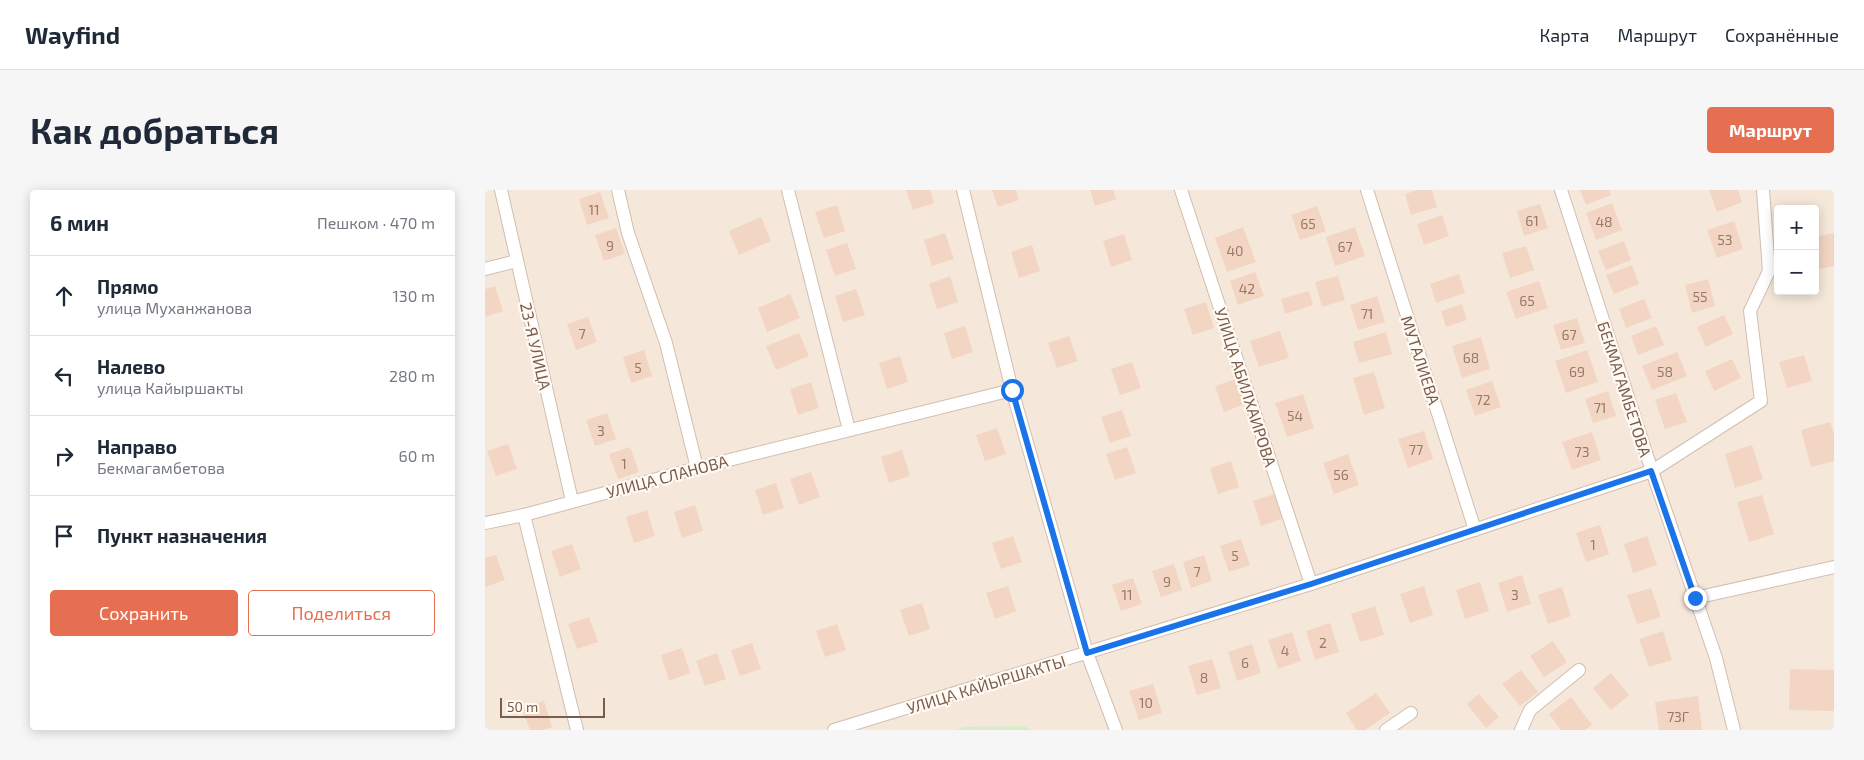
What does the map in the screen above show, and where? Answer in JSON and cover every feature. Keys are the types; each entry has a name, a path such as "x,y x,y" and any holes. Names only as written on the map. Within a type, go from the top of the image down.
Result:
{"street":[{"name":"23-Я УЛИЦА","path":"501,190 572,501"},
{"path":"618,190 628,233 665,343 697,468"},
{"path":"788,190 849,430"},
{"path":"963,190 1012,390 1087,653 1116,730"},
{"name":"УЛИЦА АБИЛХАИРОВА","path":"1181,190 1311,584"},
{"name":"МУТАЛИЕВА","path":"1367,190 1475,530"},
{"name":"БЕКМАГАМБЕТОВА","path":"1561,190 1651,471 1716,658 1734,730"},
{"name":"УЛИЦА КАЙЫРШАКТЫ","path":"834,730 1311,584 1651,471 1761,401 1749,311 1769,271 1763,190"},
{"path":"485,269 517,261"},
{"name":"УЛИЦА СЛАНОВА","path":"485,523 524,516 572,501 697,468 1012,390"},
{"path":"524,516 577,730"},
{"path":"1695,598 1834,567"},
{"path":"1521,730 1530,710 1579,670"},
{"path":"1386,730 1411,713"}],"shaded area":[{"path":"485,190 1834,190 1834,730 485,730"}],"green space":[{"path":"1024,726 1032,730 956,730 964,727"}],"building":[{"path":"906,190 930,190 934,203 913,210"},
{"path":"992,190 1016,190 1019,200 998,207"},
{"path":"1090,190 1113,190 1116,199 1095,206"},
{"path":"1418,190 1432,190 1437,207 1411,215 1405,194"},
{"path":"1580,190 1609,190 1611,195 1586,205"},
{"path":"1709,190 1738,190 1742,202 1717,212"},
{"path":"600,192 609,218 587,225 579,199"},
{"path":"1612,203 1622,230 1596,240 1586,213"},
{"path":"1540,204 1548,228 1524,236 1517,211"},
{"path":"837,205 845,231 824,238 815,212"},
{"path":"1317,206 1326,231 1300,240 1291,215"},
{"path":"1442,215 1449,236 1424,245 1417,224"},
{"path":"761,217 771,241 739,255 729,231"},
{"path":"1734,221 1743,249 1717,258 1707,230"},
{"path":"1243,227 1256,262 1227,272 1215,238"},
{"path":"1355,227 1365,256 1335,266 1326,237"},
{"path":"616,228 625,254 604,261 595,235"},
{"path":"945,233 954,259 932,266 924,240"},
{"path":"1834,233 1834,266 1819,269 1819,236"},
{"path":"1124,234 1132,260 1111,267 1103,241"},
{"path":"1624,241 1631,260 1606,270 1598,251"},
{"path":"847,243 856,269 835,276 826,250"},
{"path":"1032,245 1040,271 1019,278 1011,252"},
{"path":"1526,246 1534,270 1510,278 1502,253"},
{"path":"1632,265 1639,284 1614,294 1606,275"},
{"path":"1255,272 1264,296 1238,305 1230,281"},
{"path":"1459,274 1465,293 1436,303 1430,284"},
{"path":"950,276 958,302 937,309 929,284"},
{"path":"1338,276 1345,300 1322,307 1315,282"},
{"path":"1708,279 1715,306 1692,313 1685,285"},
{"path":"1539,281 1548,308 1516,319 1506,292"},
{"path":"495,286 503,311 485,317 485,289"},
{"path":"856,289 865,315 843,322 835,296"},
{"path":"1309,291 1313,305 1285,314 1281,299"},
{"path":"790,294 800,318 767,332 758,308"},
{"path":"1377,296 1385,322 1358,330 1350,305"},
{"path":"1644,299 1652,318 1626,328 1619,309"},
{"path":"1206,302 1214,328 1193,335 1184,309"},
{"path":"1462,304 1467,320 1446,327 1441,311"},
{"path":"1724,315 1733,334 1706,347 1697,327"},
{"path":"588,317 597,342 576,350 567,324"},
{"path":"1577,318 1585,343 1561,350 1553,325"},
{"path":"965,326 973,352 952,359 944,333"},
{"path":"1656,326 1664,345 1638,355 1631,336"},
{"path":"1280,331 1289,358 1259,367 1250,341"},
{"path":"1386,332 1392,354 1359,363 1353,342"},
{"path":"799,333 809,356 776,370 766,346"},
{"path":"1069,336 1078,361 1057,368 1048,343"},
{"path":"1481,337 1490,369 1462,378 1452,346"},
{"path":"644,350 652,376 631,383 623,357"},
{"path":"1587,350 1598,382 1566,393 1555,361"},
{"path":"1677,352 1687,376 1652,390 1642,366"},
{"path":"1804,355 1812,381 1787,388 1779,362"},
{"path":"900,356 908,382 887,389 879,363"},
{"path":"1732,359 1741,378 1714,391 1705,371"},
{"path":"1132,362 1141,388 1120,395 1111,369"},
{"path":"1374,372 1385,408 1364,415 1353,378"},
{"path":"1236,379 1245,404 1224,412 1215,386"},
{"path":"1492,381 1501,407 1475,416 1466,390"},
{"path":"811,382 819,408 798,415 790,389"},
{"path":"1608,391 1616,416 1593,423 1585,399"},
{"path":"1676,393 1687,422 1665,429 1655,400"},
{"path":"1303,394 1314,428 1287,437 1275,403"},
{"path":"1122,410 1131,436 1110,443 1101,417"},
{"path":"607,413 616,439 595,446 586,420"},
{"path":"1830,422 1834,434 1834,461 1811,467 1801,430"},
{"path":"997,428 1006,454 985,461 976,435"},
{"path":"1424,431 1433,459 1408,468 1398,439"},
{"path":"1592,432 1601,460 1572,470 1562,442"},
{"path":"508,444 517,469 496,476 487,451"},
{"path":"1752,445 1763,479 1735,488 1725,454"},
{"path":"630,447 639,472 618,479 609,454"},
{"path":"1127,447 1136,473 1115,480 1106,454"},
{"path":"902,450 910,476 889,483 881,457"},
{"path":"1348,454 1359,485 1334,494 1323,463"},
{"path":"1231,461 1239,487 1218,494 1210,468"},
{"path":"811,472 820,497 799,505 790,479"},
{"path":"776,483 784,508 763,515 755,490"},
{"path":"1274,494 1282,519 1261,526 1253,501"},
{"path":"1762,495 1774,534 1749,542 1737,502"},
{"path":"695,505 703,531 682,538 674,512"},
{"path":"647,510 655,536 634,543 626,517"},
{"path":"1600,525 1609,554 1586,562 1576,533"},
{"path":"1013,536 1022,562 1001,569 992,543"},
{"path":"1647,536 1657,565 1633,573 1624,544"},
{"path":"1241,539 1250,565 1229,572 1220,546"},
{"path":"572,544 581,569 560,577 551,551"},
{"path":"496,555 505,580 485,587 485,558"},
{"path":"1204,555 1212,581 1191,588 1183,562"},
{"path":"1174,564 1182,590 1161,597 1152,571"},
{"path":"1522,575 1531,604 1507,612 1498,583"},
{"path":"1133,578 1142,604 1121,611 1112,585"},
{"path":"1480,582 1489,611 1465,619 1456,590"},
{"path":"1008,586 1016,611 995,619 986,593"},
{"path":"1424,586 1433,615 1410,623 1400,594"},
{"path":"1562,587 1571,616 1548,624 1538,595"},
{"path":"1651,588 1661,617 1637,624 1627,595"},
{"path":"922,603 930,629 909,636 900,610"},
{"path":"1375,606 1384,635 1360,642 1351,614"},
{"path":"589,617 598,642 577,649 568,624"},
{"path":"1330,623 1339,652 1315,660 1306,631"},
{"path":"837,624 846,650 825,657 816,631"},
{"path":"1663,631 1672,660 1649,667 1639,639"},
{"path":"1292,632 1301,661 1278,669 1268,640"},
{"path":"1553,641 1567,662 1544,677 1530,656"},
{"path":"752,643 761,669 740,676 731,650"},
{"path":"1252,644 1261,673 1237,681 1228,652"},
{"path":"682,648 690,673 669,681 661,655"},
{"path":"717,653 726,679 705,686 696,661"},
{"path":"1212,659 1221,688 1197,695 1188,666"},
{"path":"1790,669 1834,670 1834,711 1789,710"},
{"path":"1521,670 1538,692 1520,706 1502,684"},
{"path":"1611,673 1629,695 1611,710 1593,688"},
{"path":"1153,684 1162,713 1139,720 1129,691"},
{"path":"1376,693 1390,713 1365,730 1357,730 1346,713"},
{"path":"1479,694 1499,717 1486,728 1467,704"},
{"path":"1698,696 1702,730 1659,730 1655,702"},
{"path":"1571,697 1592,725 1585,730 1561,730 1549,714"},
{"path":"544,701 552,727 544,730 530,730 522,709"}],"route":[{"path":"1012,390 1087,653 1311,584 1651,471 1695,598"}]}
